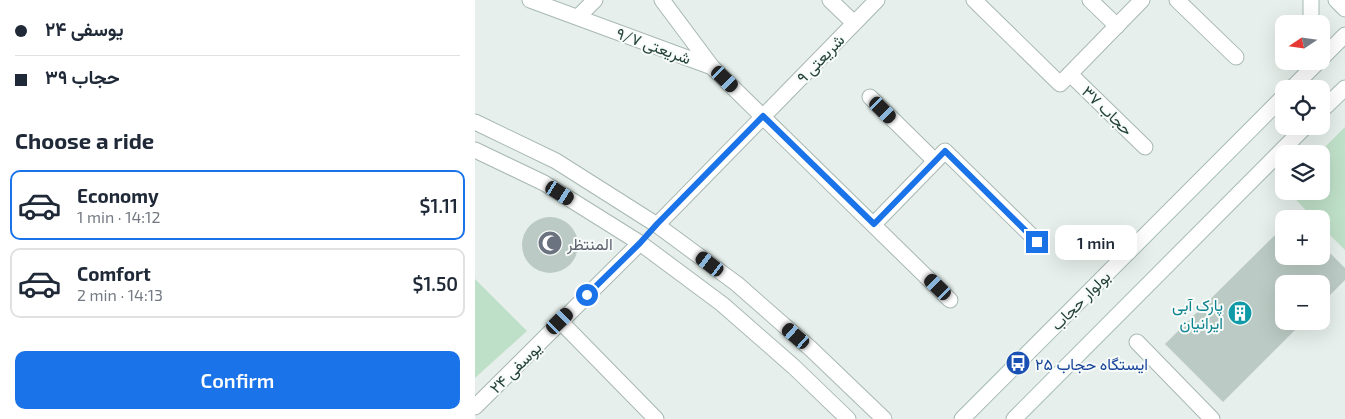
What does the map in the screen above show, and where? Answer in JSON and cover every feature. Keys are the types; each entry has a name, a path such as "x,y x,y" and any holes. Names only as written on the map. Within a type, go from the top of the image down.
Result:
{"street":[{"name":"شریعتی ۹/۷","path":"530,0 712,67 950,300"},
{"path":"578,17 595,0"},
{"path":"662,0 712,67"},
{"path":"830,0 853,23"},
{"name":"شریعتی ۹","path":"657,224 877,0"},
{"path":"974,0 1060,84 1142,0"},
{"path":"1090,0 1117,26"},
{"path":"1177,0 1236,57"},
{"path":"1311,0 1311,15"},
{"path":"1336,0 1345,9"},
{"path":"1330,49 1345,35"},
{"path":"1299,80 1308,70"},
{"name":"حجاب ۳۷","path":"1070,74 1145,147"},
{"path":"1332,105 1345,88"},
{"path":"870,97 1037,242"},
{"name":"بولوار حجاب","path":"962,419 1275,105"},
{"path":"475,122 556,161 657,224 737,284 811,348 884,419"},
{"path":"1014,419 1298,135"},
{"path":"475,150 544,183 640,243 722,304 794,367 849,419"},
{"path":"874,224 940,156"},
{"name":"یوسفی ۲۴","path":"475,406 657,224"},
{"path":"560,321 655,419"},
{"path":"1137,342 1212,419"}],"green space":[{"path":"1345,127 1345,250 1330,235 1330,210 1306,210 1296,200 1330,200 1330,145 1327,145"},
{"path":"475,279 527,331 475,378"}],"building":[{"name":"المنتظر","path":"544,217 556,217 566,221 574,229 578,245 574,261 566,269 556,273 544,273 534,269 526,261 522,251 522,239 526,229 534,221"},
{"name":"پارک آبی ایرانیان","path":"1275,235 1275,265 1330,265 1330,253 1345,268 1345,280 1330,295 1330,275 1275,275 1275,330 1295,330 1223,402 1165,344"}],"place":[{"name":"المنتظر","path":"550,243"},
{"name":"پارک آبی ایرانیان","path":"1240,313"},
{"name":"ایستگاه حجاب ۲۵","path":"1018,363"}],"route":[{"path":"587,295 763,116 874,224 945,151 1037,242"}]}
